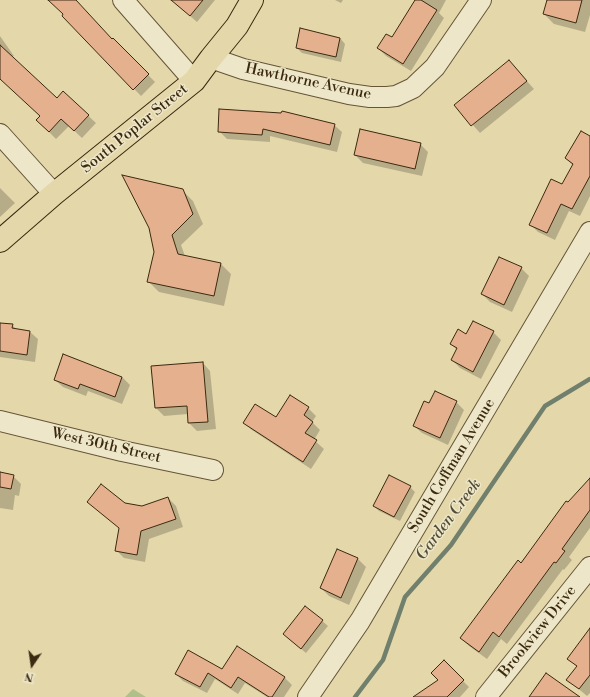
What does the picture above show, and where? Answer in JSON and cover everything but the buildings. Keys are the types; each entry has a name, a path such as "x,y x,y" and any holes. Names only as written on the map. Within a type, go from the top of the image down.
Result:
{"main road":[{"name":"South Poplar Street","path":"0,241 54,194 194,81 237,26 252,0"}],"street":[{"path":"123,0 194,81"},
{"name":"Hawthorne Avenue","path":"211,58 242,69 349,94 370,97 396,96 413,88 435,67 481,0"},
{"path":"0,134 54,194"},
{"name":"South Coffman Avenue","path":"308,697 360,621 590,232"},
{"name":"West 30th Street","path":"0,421 213,470"},
{"name":"Brookview Drive","path":"486,697 590,567"}],"green space":[{"path":"133,689 146,697 125,697"}],"waterway":[{"name":"Garden Creek","path":"355,697 383,660 405,597 451,545 545,406 590,379"}]}
